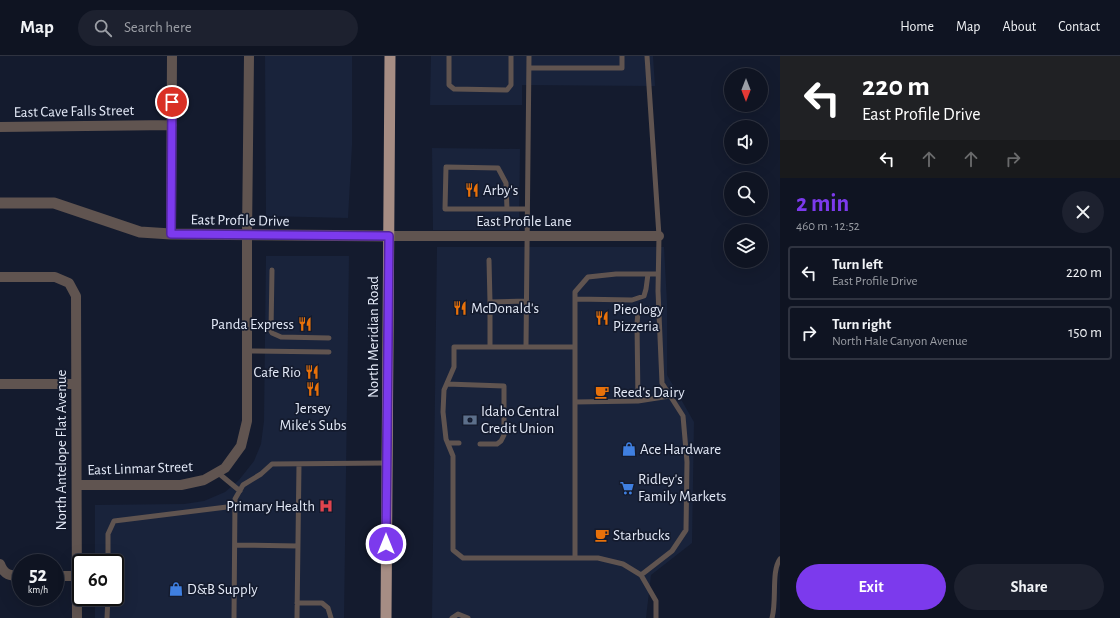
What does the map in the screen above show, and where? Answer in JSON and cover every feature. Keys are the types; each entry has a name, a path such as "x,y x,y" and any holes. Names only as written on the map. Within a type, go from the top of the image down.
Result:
{"main road":[{"name":"North Meridian Road","path":"386,618 390,56"}],"street":[{"path":"171,234 172,56"},
{"path":"221,470 241,446 247,421 249,56"},
{"name":"East Cave Falls Street","path":"0,127 172,125"},
{"name":"East Profile Drive","path":"0,203 54,203 140,232 171,234 389,236"},
{"name":"East Profile Lane","path":"389,236 659,236"},
{"name":"North Antelope Flat Avenue","path":"0,277 55,277 69,283 76,296 77,554"},
{"path":"0,384 76,384"},
{"name":"East Linmar Street","path":"77,485 181,485 204,480 221,470"},
{"path":"2,568 12,576"},
{"name":"North Antelope Flat Avenue","path":"77,606 77,618"}],"lane":[{"path":"449,56 449,85 454,89 507,90 511,85 511,56"},
{"path":"526,347 529,56"},
{"path":"529,68 622,68 622,56"},
{"path":"640,575 672,551 686,530 687,462 683,416 662,383 658,274 659,236 647,56"},
{"path":"507,209 506,183 498,168 446,168 445,209 507,209 528,209"},
{"path":"489,260 490,347"},
{"path":"272,270 272,333 281,337 329,338"},
{"path":"575,558 575,292 588,277 616,274 658,274"},
{"path":"576,300 632,300 644,296 648,274"},
{"path":"490,302 527,301"},
{"path":"638,401 638,312 659,309"},
{"path":"575,347 454,348 454,367 444,390 443,412 448,443 453,456 452,550 463,558 598,558 623,564 640,575 656,601 656,618"},
{"path":"247,351 328,352"},
{"path":"447,384 504,386 504,435 501,441 497,444 480,444"},
{"path":"575,402 638,401 670,396"},
{"path":"448,443 459,443"},
{"path":"234,618 235,499 244,485 261,474 272,464 387,463"},
{"path":"297,618 299,464"},
{"path":"221,470 240,491"},
{"path":"108,554 108,534 114,521 235,506"},
{"path":"235,545 298,546"},
{"path":"772,618 775,603 776,565 780,559"},
{"path":"297,603 322,603 328,608 331,618"},
{"path":"107,618 108,606"},
{"path":"452,618 458,614 468,618"}],"shaded area":[{"path":"265,56 352,56 352,145 348,218 266,216"},
{"path":"431,56 653,56 655,86 522,85 522,105 430,105"},
{"path":"432,148 520,149 519,230 433,230"},
{"path":"437,247 664,247 667,303 667,375 694,422 692,543 651,575 646,618 432,618"},
{"path":"266,256 349,256 344,618 95,618 95,606 124,606 124,554 95,554 95,505 184,504 204,501 225,492 239,480 254,461 261,444 264,421"}],"place":[{"name":"Arby's","path":"472,190"},
{"name":"McDonald's","path":"460,308"},
{"name":"Pieology Pizzeria","path":"602,318"},
{"name":"Panda Express","path":"305,324"},
{"name":"Cafe Rio","path":"312,372"},
{"name":"Jersey Mike's Subs","path":"313,389"},
{"name":"Reed's Dairy","path":"602,392"},
{"name":"Idaho Central Credit Union","path":"470,420"},
{"name":"Ace Hardware","path":"629,449"},
{"name":"Ridley's Family Markets","path":"627,488"},
{"name":"Primary Health","path":"326,506"},
{"name":"Starbucks","path":"602,535"},
{"name":"D&B Supply","path":"176,589"}],"route":[{"path":"172,102 171,234 389,236 386,544"}]}
